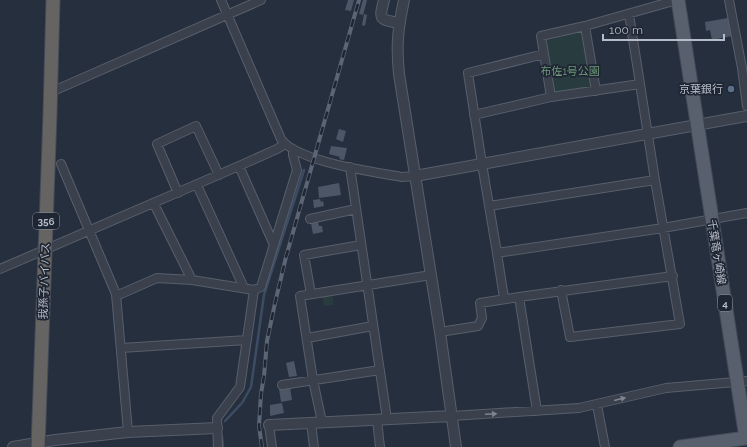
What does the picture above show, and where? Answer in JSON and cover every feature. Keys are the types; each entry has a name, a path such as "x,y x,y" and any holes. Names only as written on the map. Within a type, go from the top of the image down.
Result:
{"highway":[{"name":"我孫子バイパス","path":"38,445 53,0"}],"main road":[{"name":"千葉竜ヶ崎線","path":"678,0 712,220 742,382 747,440 680,447"}],"street":[{"path":"221,0 284,144 307,156 350,167 402,177 415,176 747,116"},
{"path":"51,92 261,0"},
{"path":"384,0 380,15 384,20 399,23"},
{"path":"404,0 397,38 397,56 402,99 440,332 456,447"},
{"path":"551,98 541,36 585,26 678,0"},
{"path":"729,0 744,67 747,106"},
{"path":"561,290 570,337 680,324 673,276 655,180 629,14"},
{"path":"585,26 596,91"},
{"path":"504,298 468,73 544,54"},
{"path":"474,115 551,98 640,84"},
{"path":"178,193 157,144 196,126 219,175"},
{"path":"0,268 154,204 277,149 284,144"},
{"path":"116,296 157,278 192,280 254,290 261,288 297,170 293,155 294,149"},
{"path":"60,164 90,230 116,296 128,432"},
{"path":"239,166 274,245"},
{"path":"350,167 380,370 382,419 380,447"},
{"path":"489,206 655,180"},
{"path":"197,184 244,288"},
{"path":"154,204 192,280"},
{"path":"310,219 356,209"},
{"path":"497,253 663,228 747,213"},
{"path":"311,294 304,255 361,245"},
{"path":"322,422 313,380 300,296 431,275"},
{"path":"440,332 478,326 482,318 480,303 561,290 673,276"},
{"path":"218,447 217,418 240,387 254,290"},
{"path":"519,297 537,411"},
{"path":"307,338 373,326"},
{"path":"121,348 247,340"},
{"path":"282,385 380,370"},
{"path":"272,447 270,425 579,408 666,388 742,382"},
{"path":"596,405 604,447"},
{"path":"311,423 314,447"},
{"path":"13,447 38,445 128,432 217,428"}],"green space":[{"name":"布佐1号公園","path":"582,31 592,89 555,94 546,41"},
{"path":"332,293 334,305 324,306 322,295"}],"building":[{"path":"348,0 354,0 351,11 345,10"},
{"path":"363,0 367,0 363,15 359,14"},
{"path":"364,14 367,15 365,26 362,25"},
{"path":"728,18 732,36 712,40 710,30 706,31 705,22"},
{"path":"339,129 346,131 343,142 336,139"},
{"path":"331,146 347,148 344,160 339,159 340,157 329,154"},
{"path":"339,183 341,195 319,198 318,187"},
{"path":"320,199 321,202 323,201 324,206 314,208 313,200"},
{"path":"318,221 319,226 322,226 323,232 313,234 311,223"},
{"path":"294,361 297,376 289,377 286,363"},
{"path":"290,387 292,400 281,402 279,389"},
{"path":"282,403 284,413 270,416 270,405"}],"waterway":[{"path":"225,421 242,403 251,387 264,295 304,170"},
{"path":"222,437 223,447"}],"railway":[{"path":"262,447 259,426 261,394 267,341 275,303 286,257 359,0"}],"place":[{"name":"京葉銀行","path":"731,89"}]}
